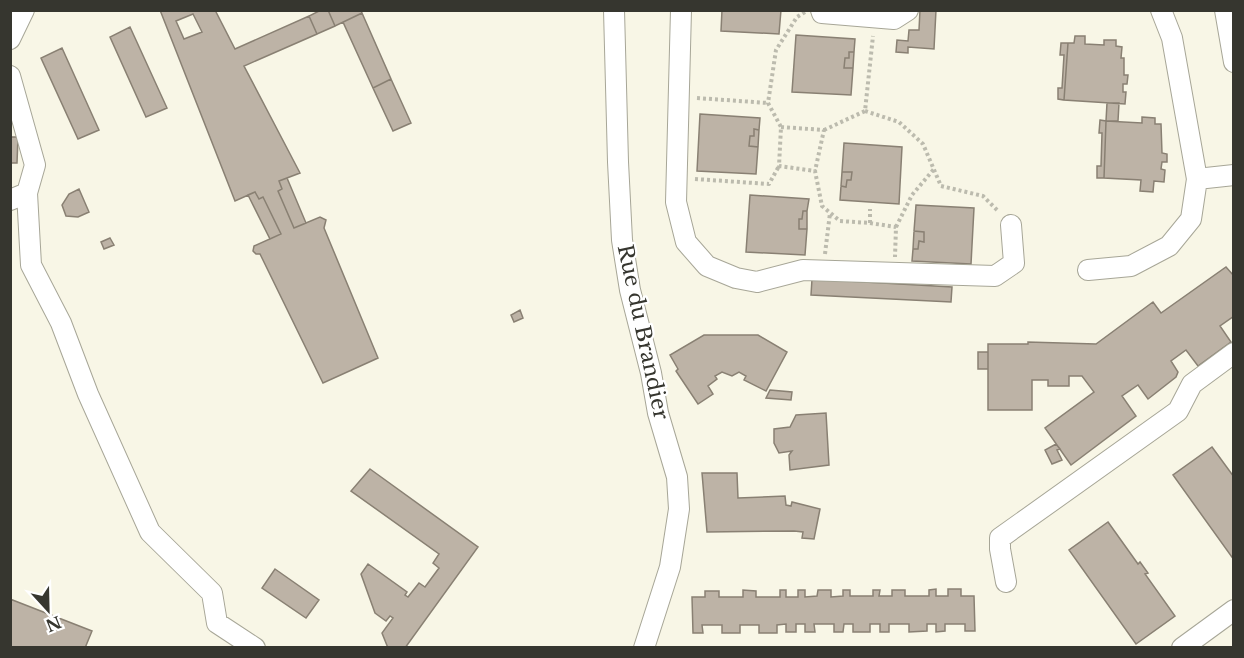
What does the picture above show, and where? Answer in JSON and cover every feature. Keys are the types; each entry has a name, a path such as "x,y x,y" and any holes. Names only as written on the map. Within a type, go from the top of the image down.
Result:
{"street":[{"path":"10,39 24,10"},
{"name":"Rue du Brandier","path":"614,10 622,240 630,290 651,373 658,413 677,477 679,509 670,567 644,648"},
{"path":"681,10 676,202 686,242 708,266 736,278 757,282 803,270 995,276 1014,263 1011,225"},
{"path":"820,10 822,13 894,19 908,10"},
{"path":"1088,270 1131,266 1169,246 1191,219 1197,179 1172,38 1161,10"},
{"path":"1228,16 1233,62"},
{"path":"10,76 35,165 19,196 31,265 61,323 88,394 150,532 212,593 217,622 255,648"},
{"path":"1197,179 1233,175"},
{"path":"1006,582 1000,538 1178,411 1192,384 1233,353"},
{"path":"1182,648 1233,610"}],"path":[{"path":"677,178 769,184 779,166 781,127 768,103 776,50 797,17 808,10"},
{"path":"865,111 875,17"},
{"path":"679,97 768,103"},
{"path":"781,127 824,130 865,111 899,122 923,144 941,186 983,196 1011,225"},
{"path":"824,130 815,171 822,206 840,221 896,227"},
{"path":"779,166 815,171"},
{"path":"894,272 896,227 912,195 934,169"},
{"path":"870,209 870,223"},
{"path":"823,270 830,213"}],"building":[{"path":"160,10 215,10 235,49 309,16 317,34 244,66 300,173 279,181 282,189 278,191 294,228 320,217 326,220 324,228 378,358 323,383 260,254 253,251 254,246 281,234 263,197 259,199 255,192 235,201","holes":["193,14 202,32 184,39 176,21"]},
{"path":"321,10 328,10 335,26 317,34 309,16"},
{"path":"328,10 361,10 362,13 335,26"},
{"path":"722,10 781,10 779,34 721,31"},
{"path":"920,10 936,10 934,49 908,47 908,53 896,52 897,40 908,41 909,30 919,30"},
{"path":"362,13 391,79 373,88 343,22"},
{"path":"130,27 167,108 146,117 110,37"},
{"path":"796,35 855,39 854,52 849,52 849,58 845,58 844,68 853,68 851,95 792,92"},
{"path":"1075,36 1085,36 1085,44 1104,45 1104,40 1116,40 1116,46 1122,47 1124,75 1128,75 1127,84 1123,84 1123,92 1126,92 1125,104 1064,100 1068,43 1074,43"},
{"path":"1061,43 1068,43 1064,100 1058,99 1058,88 1062,88 1064,55 1060,55"},
{"path":"62,48 99,130 78,139 41,58"},
{"path":"849,52 854,52 853,68 844,68 845,58 849,58"},
{"path":"391,79 411,123 393,131 373,88"},
{"path":"1107,103 1119,103 1118,121 1106,121"},
{"path":"700,114 760,118 759,130 754,129 754,136 750,136 749,146 758,147 756,174 697,171"},
{"path":"1142,117 1155,118 1155,124 1161,124 1162,153 1167,154 1167,162 1162,162 1161,169 1165,170 1164,182 1154,181 1153,192 1140,191 1141,180 1104,178 1106,121 1142,123"},
{"path":"1100,120 1106,121 1104,178 1097,178 1097,166 1101,166"},
{"path":"754,129 759,130 758,147 749,146 750,136 754,136"},
{"path":"10,137 18,137 17,163 10,163"},
{"path":"844,143 902,147 899,204 840,200 841,186 846,187 847,180 851,180 852,172 842,172"},
{"path":"842,172 852,172 851,180 847,180 846,187 841,186"},
{"path":"287,178 306,223 294,228 278,191 282,189 279,181"},
{"path":"79,189 89,212 78,217 66,216 62,205 69,194"},
{"path":"255,192 259,199 263,197 281,234 270,239 248,195"},
{"path":"750,195 809,199 807,211 803,211 802,219 799,219 799,229 807,229 805,255 746,252"},
{"path":"916,205 974,208 971,264 912,261 913,249 918,249 919,241 924,242 924,232 914,231"},
{"path":"803,211 807,211 807,229 799,229 799,219 802,219"},
{"path":"914,231 924,232 924,242 919,241 918,249 913,249"},
{"path":"110,238 114,245 104,249 101,242"},
{"path":"1226,267 1234,276 1234,316 1220,326 1231,342 1198,366 1186,350 1171,361 1178,372 1176,377 1148,399 1138,385 1122,396 1136,416 1071,465 1045,428 1094,392 1082,376 1069,376 1069,386 1048,386 1048,380 1032,380 1032,410 988,410 988,344 1028,344 1028,342 1096,344 1153,302 1161,313"},
{"path":"812,279 952,287 951,302 811,295"},
{"path":"520,310 523,318 514,322 511,315"},
{"path":"704,335 758,335 787,352 766,391 744,380 746,376 739,372 732,376 722,372 715,376 717,379 708,386 713,394 698,404 676,371 678,369 670,355"},
{"path":"978,352 988,352 988,369 978,369"},
{"path":"770,390 792,392 791,400 766,398"},
{"path":"826,413 829,465 790,470 789,455 792,451 779,453 774,443 774,429 790,427 796,415"},
{"path":"1056,444 1060,449 1057,450 1062,460 1052,464 1045,450"},
{"path":"1212,447 1234,477 1234,560 1173,475"},
{"path":"370,469 478,547 405,648 388,648 382,633 393,618 390,616 386,621 375,613 361,574 368,564 407,592 405,595 408,597 419,583 425,587 439,568 433,563 439,554 351,491"},
{"path":"702,473 737,473 738,498 785,496 786,505 791,506 792,502 820,509 814,539 802,538 803,532 794,531 707,532"},
{"path":"1108,522 1138,564 1140,562 1148,573 1145,574 1175,616 1136,644 1069,550"},
{"path":"275,569 319,600 306,618 262,588"},
{"path":"936,589 936,596 948,596 948,589 961,589 961,596 974,596 975,631 965,631 965,624 945,624 945,631 936,632 936,624 927,624 927,631 909,632 909,624 889,624 889,632 880,632 880,624 870,624 870,632 853,632 853,624 844,624 843,632 834,632 834,624 814,624 815,632 805,632 805,624 796,624 796,632 786,632 786,624 777,625 777,633 759,633 759,625 740,625 740,633 722,633 722,625 702,625 703,633 693,633 692,597 705,597 705,591 719,591 719,597 743,597 743,590 756,591 756,597 780,597 780,590 786,590 786,597 798,597 798,590 805,590 805,597 817,596 818,590 831,590 831,597 843,596 843,590 850,590 850,596 873,596 873,590 880,590 879,596 892,596 892,590 905,590 905,596 929,596 929,590"},
{"path":"10,599 92,631 85,648 10,648"}]}
